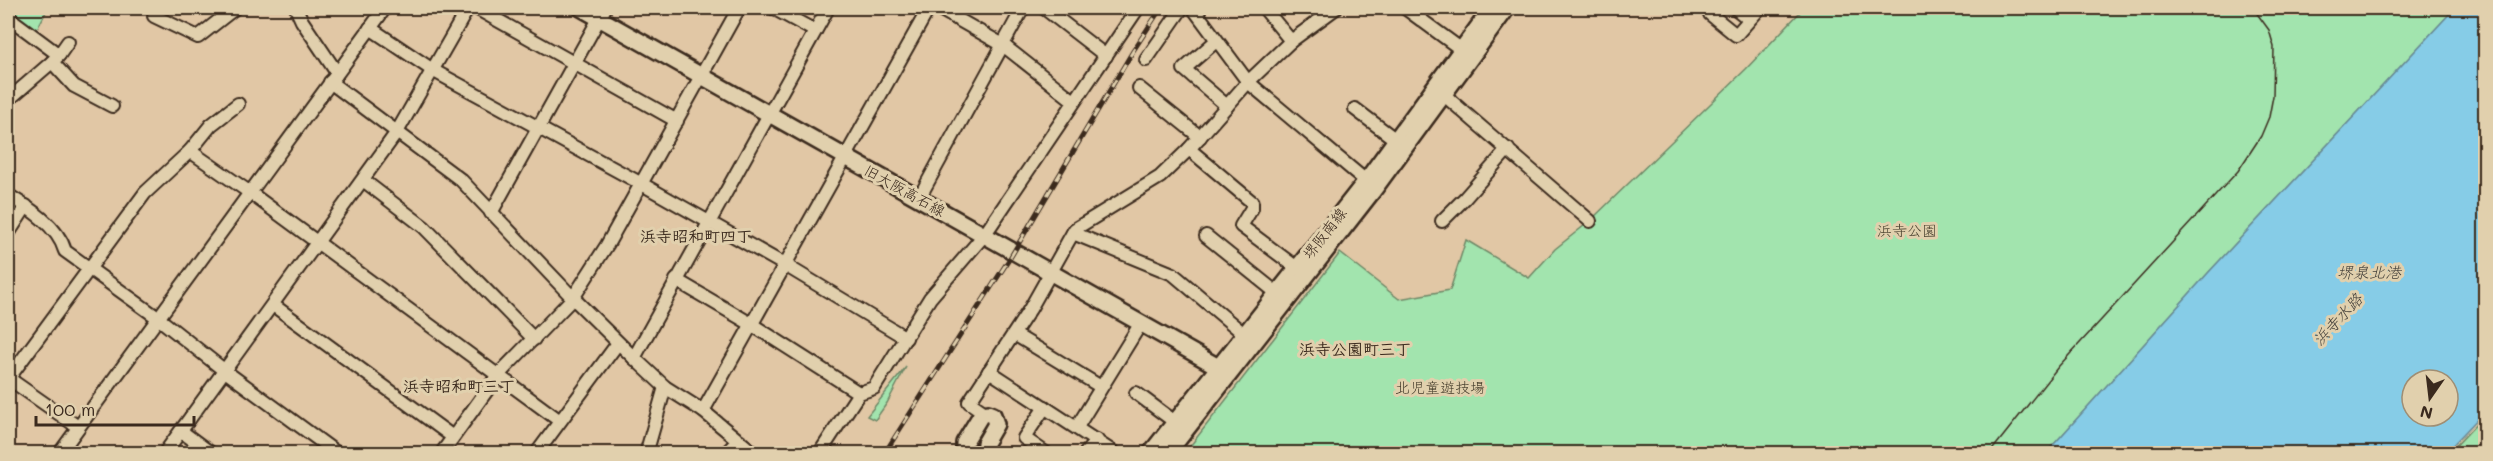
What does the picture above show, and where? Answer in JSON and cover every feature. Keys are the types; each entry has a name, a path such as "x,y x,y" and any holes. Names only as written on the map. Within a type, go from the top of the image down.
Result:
{"main road":[{"name":"旧大阪高石線","path":"581,8 602,13 702,77 1224,369"},
{"name":"堺阪南線","path":"1167,453 1224,369 1440,89 1462,50 1492,8"},
{"name":"堺阪南線","path":"1150,453 1224,369 1244,334 1281,297 1297,268 1396,140 1507,8"},
{"path":"968,453 964,450 964,443 978,419 985,413 993,415 996,424 985,443 984,453"}],"street":[{"path":"154,16 198,38 235,8"},
{"path":"296,8 334,77 397,132 461,180 573,298 665,387 703,411 755,453"},
{"path":"59,453 385,8"},
{"path":"164,453 397,132 468,8"},
{"path":"476,8 676,121"},
{"path":"441,453 498,375 573,298 608,245 640,183 739,8"},
{"path":"773,8 815,31"},
{"path":"634,358 828,8"},
{"path":"703,411 929,8"},
{"path":"938,8 1003,45 1074,101"},
{"path":"919,198 1023,8"},
{"path":"1044,8 1106,56"},
{"path":"819,453 859,393 874,388 930,298 985,234 1138,8"},
{"path":"1146,60 1182,8"},
{"path":"1193,8 1248,82 1366,181"},
{"path":"1264,8 1291,41"},
{"path":"985,413 969,402 1014,334 1075,229 1160,177 1189,149 1248,82 1291,41 1336,8"},
{"path":"1405,8 1462,50"},
{"path":"1708,8 1710,14 1736,35 1760,8"},
{"path":"1735,8 1749,19"},
{"path":"491,213 602,13"},
{"path":"8,17 56,58 74,87 111,106"},
{"path":"370,28 434,71 709,222 906,338"},
{"path":"1216,41 1184,69 1227,106"},
{"path":"8,100 56,58 68,42"},
{"path":"1139,88 1200,137"},
{"path":"1440,89 1590,221"},
{"path":"78,427 8,379 145,193 190,151 211,125 238,104"},
{"path":"1355,109 1396,140"},
{"path":"1189,149 1252,202 1252,208 1241,226 1297,268"},
{"path":"1442,221 1508,149"},
{"path":"190,151 318,242 560,421"},
{"path":"363,180 424,227 534,339"},
{"path":"8,195 26,206 54,231 62,241 65,251 339,453"},
{"path":"8,234 26,206"},
{"path":"1073,233 1173,274 1244,334"},
{"path":"1206,237 1281,297"},
{"path":"676,280 752,324 859,393"},
{"path":"273,305 453,436"},
{"path":"1077,427 1141,323"},
{"path":"1014,334 1101,387"},
{"path":"536,453 618,343"},
{"path":"989,371 1116,453"},
{"path":"646,453 665,387"},
{"path":"1136,393 1175,422"},
{"path":"1045,407 1024,438 1047,453"},
{"path":"181,431 212,453"},
{"path":"724,453 739,440"},
{"path":"1085,453 1097,440"}],"green space":[{"path":"8,8 48,8 37,29 32,30 8,13"},
{"name":"浜寺公園","path":"1804,8 2455,8 2209,272 2046,453 1184,454 1340,253 1399,299 1450,290 1466,240 1529,278 1555,249 1590,221 1746,69"},
{"path":"906,367 875,420 867,416"},
{"path":"2485,415 2485,453 2449,453"}],"water":[{"name":"堺泉北港","path":"2455,8 2485,8 2485,411 2445,453 2046,453 2209,272"}],"tram line":[{"path":"1989,454 2058,367 2238,171 2261,136 2269,117 2273,96 2274,47 2269,30 2253,8"}],"railway":[{"path":"884,454 1010,258 1161,8"}],"district":[{"name":"浜寺昭和町四丁","path":"696,235"},
{"name":"浜寺公園町三丁","path":"1355,348"},
{"name":"浜寺昭和町三丁","path":"459,385"}],"water label":[{"name":"浜寺水路","path":"2337,319"}],"park label":[{"name":"北児童遊技場","path":"1440,387"}]}
